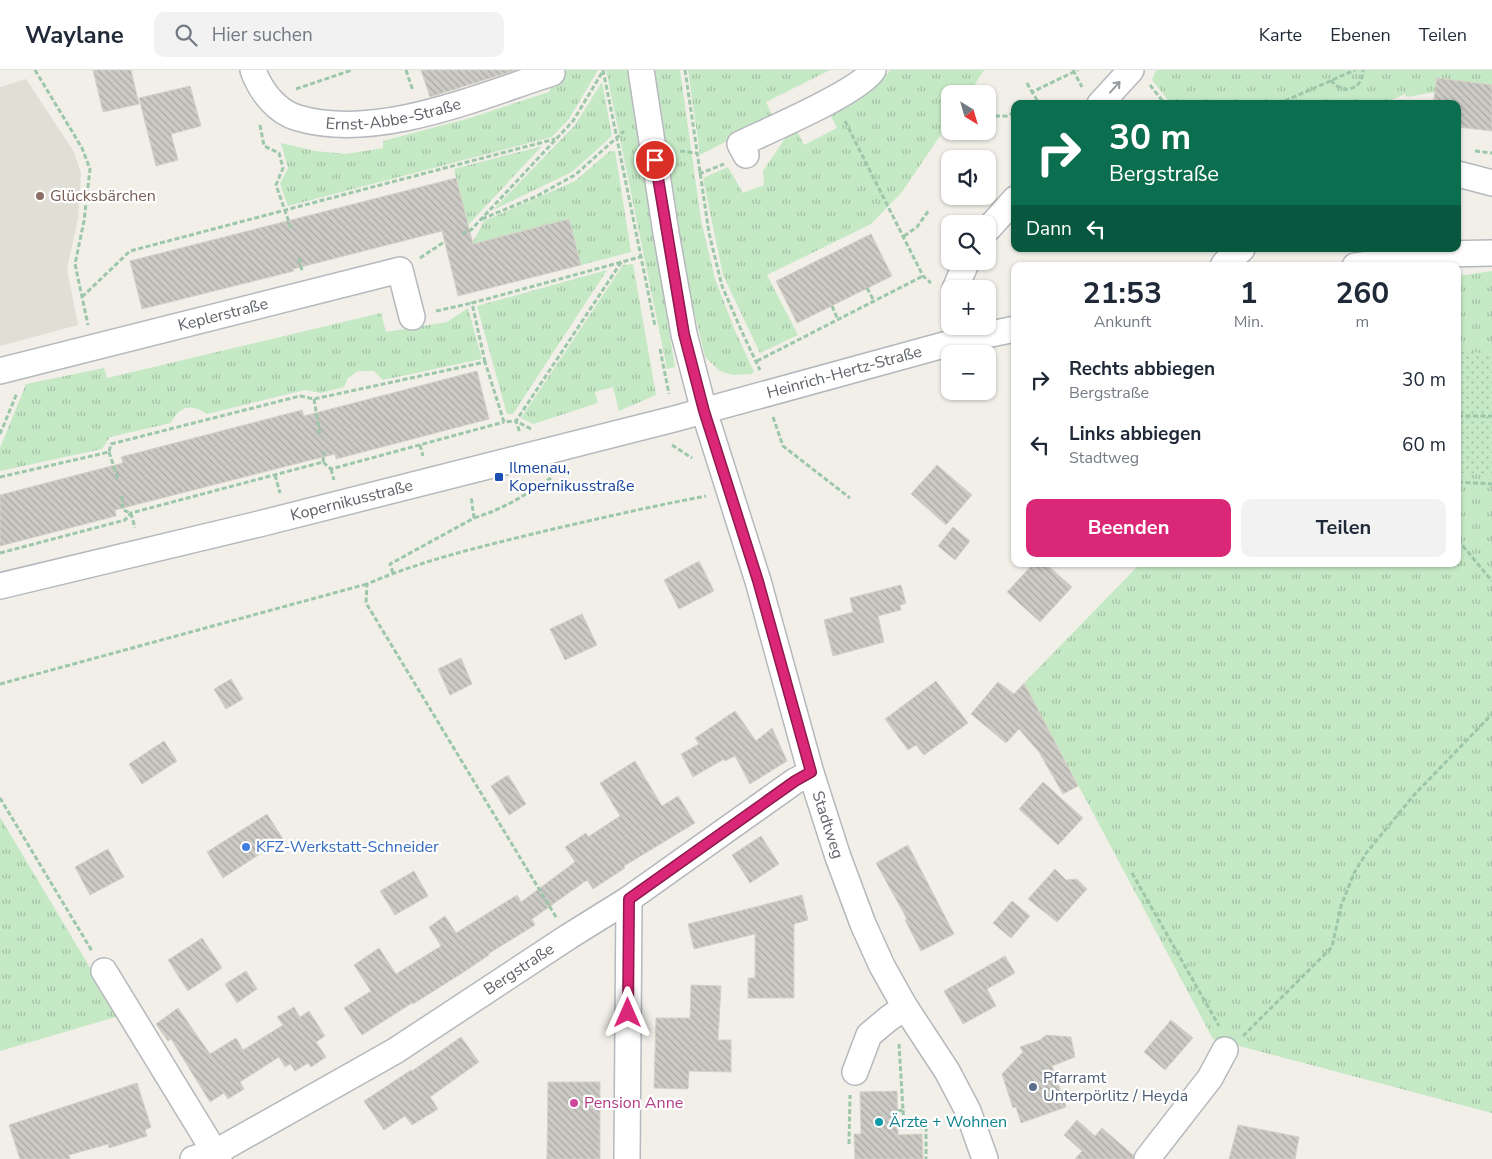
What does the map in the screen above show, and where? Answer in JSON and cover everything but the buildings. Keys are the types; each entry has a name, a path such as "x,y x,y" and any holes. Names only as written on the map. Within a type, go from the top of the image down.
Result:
{"street":[{"name":"Ernst-Abbe-Straße","path":"253,70 258,84 279,109 296,118 328,124 354,124 421,115 552,73"},
{"name":"Stadtweg","path":"640,70 683,325 704,411 758,581 811,772 838,857 863,924 882,966 896,1013 947,1071 968,1110 985,1159"},
{"path":"746,155 740,144 833,99 869,76 873,70"},
{"path":"1106,100 1139,77"},
{"path":"1461,175 1492,183"},
{"path":"996,220 1011,203"},
{"path":"1225,262 1238,252"},
{"path":"1385,262 1444,254 1492,252"},
{"name":"Keplerstraße","path":"0,371 400,270 412,317"},
{"path":"950,280 959,270"},
{"name":"Heinrich-Hertz-Straße","path":"996,330 1011,329"},
{"name":"Heinrich-Hertz-Straße","path":"704,411 766,394 954,335"},
{"name":"Kopernikusstraße","path":"0,586 704,411"},
{"name":"Bergstraße","path":"104,971 209,1157 395,1051 629,899 795,781 811,772"},
{"path":"627,1159 629,899"},
{"path":"855,1072 869,1035 896,1013"},
{"path":"1147,1159 1210,1078 1225,1050"}],"path":[{"path":"34,70 82,148 90,170 84,221 74,264 92,348"},
{"path":"270,98 352,70"},
{"path":"462,234 471,230 482,219 573,121 603,70 656,330"},
{"path":"685,70 709,233 722,286 757,361 783,446 850,498"},
{"path":"1032,92 1078,70"},
{"path":"1287,100 1355,70"},
{"path":"1331,80 1339,88 1350,89 1360,83 1363,70"},
{"path":"1139,77 1161,100"},
{"path":"1027,82 1037,100"},
{"path":"833,99 923,276 941,285"},
{"path":"996,116 1011,114"},
{"path":"259,127 264,146 279,153 283,168 276,186 290,228"},
{"path":"82,297 130,251 556,139"},
{"path":"482,219 537,196 575,175 616,139"},
{"path":"904,236 917,227 929,210"},
{"path":"412,317 472,303 640,257"},
{"path":"516,421 622,261"},
{"path":"757,361 923,276"},
{"path":"867,288 874,301"},
{"path":"472,303 485,362 504,422"},
{"path":"832,306 838,320"},
{"path":"658,340 674,419"},
{"path":"118,479 109,452 111,444 300,396 314,399 485,362"},
{"path":"0,434 19,388"},
{"path":"314,399 320,435"},
{"path":"1461,416 1492,416"},
{"path":"323,462 331,468 504,422 516,421"},
{"path":"516,421 527,455"},
{"path":"670,444 682,450 695,462"},
{"path":"0,477 109,452"},
{"path":"323,462 324,452"},
{"path":"0,553 125,520 131,513 323,462"},
{"path":"393,573 390,564 474,518 468,470"},
{"path":"1461,482 1492,484"},
{"path":"0,684 367,584 393,573 482,546 654,506 729,491"},
{"path":"122,496 123,510 131,513"},
{"path":"131,513 142,552"},
{"path":"1461,544 1492,581"},
{"path":"367,584 366,603 568,937"},
{"path":"1225,1050 1242,1037 1332,947 1341,906 1354,873 1367,852 1414,795 1492,714"},
{"path":"0,798 104,971"},
{"path":"1132,874 1223,1034 1225,1050"},
{"path":"896,1013 904,1127 926,1128 926,1159"},
{"path":"849,1144 850,1090 855,1072"},
{"path":"897,1111 903,1110"}],"shaded area":[{"name":"Glücksbärchen","path":"26,79 74,152 81,173 78,218 67,269 78,325 0,346 0,87"}],"green space":[{"path":"557,70 598,70 569,119 552,137 288,206 280,184 288,168 281,143 315,151 346,154 383,148 383,141 470,118 549,92"},
{"path":"606,70 627,70 675,367 667,369"},
{"path":"655,70 680,70 701,220 715,279 736,333 754,372 751,374 733,375 720,371 705,357 688,285"},
{"path":"688,70 830,70 766,102 773,117 700,155"},
{"path":"890,70 984,70 975,85 941,85 941,134 902,192 871,224 767,275 798,335 760,353 723,275 703,178 728,167 743,193 764,185 763,171 786,137 796,129 804,145 837,128 829,112 863,96 884,78"},
{"path":"1156,70 1492,70 1492,85 1437,78 1435,92 1407,97 1405,94 1392,100 1168,100 1152,80"},
{"path":"602,82 612,136 572,172 493,210 575,125"},
{"path":"542,146 468,225 454,169"},
{"path":"610,151 615,151 631,252 581,265 569,219 472,244 484,221 575,181"},
{"path":"633,264 656,395 619,411 613,387 595,392 598,403 533,424 521,418 623,265"},
{"path":"607,270 513,414 507,414 477,306"},
{"path":"1492,271 1492,355 1461,350 1461,276"},
{"path":"468,308 482,359 383,380 374,371 358,371 348,378 344,387 321,393 305,390 207,414 196,408 186,408 174,417 171,423 110,437 102,449 0,471 0,448 26,384 104,368 107,378 381,313 386,332 447,322"},
{"path":"1461,350 1492,355 1492,474 1461,473"},
{"path":"1461,473 1492,474 1492,1113 1213,1039 1024,683 1137,567 1461,567"},
{"path":"0,817 119,1016 0,1051"}],"place":[{"name":"Glücksbärchen","path":"40,196"},
{"name":"Ilmenau, Kopernikusstraße","path":"499,477"},
{"name":"KFZ-Werkstatt-Schneider","path":"246,847"},
{"name":"Pfarramt Unterpörlitz / Heyda","path":"1033,1087"},
{"name":"Pension Anne","path":"574,1103"},
{"name":"Ärzte + Wohnen","path":"879,1122"}],"route":[{"path":"628,1013 629,899 795,781 811,772 758,581 704,411 684,334 655,160"}]}
